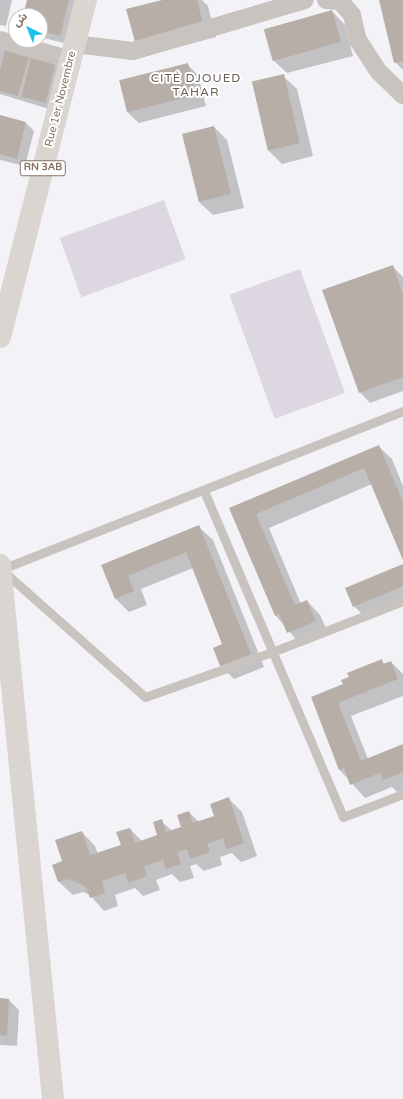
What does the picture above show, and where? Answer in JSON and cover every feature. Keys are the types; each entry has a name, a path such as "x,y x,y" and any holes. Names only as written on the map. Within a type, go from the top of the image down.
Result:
{"main road":[{"name":"Rue 1er Novembre","path":"0,337 86,0"},
{"path":"0,567 53,1099"}],"street":[{"path":"0,40 73,52 133,51 305,0"},
{"path":"326,0 340,1 352,14 358,40 379,72 403,95"}],"lane":[{"path":"403,411 204,491 0,567 146,697 272,652 403,601"},
{"path":"204,491 343,817 403,794"}],"shaded area":[{"path":"164,200 186,259 81,297 60,238"},
{"path":"300,269 345,393 275,419 230,295"}],"building":[{"path":"27,0 69,0 60,36 48,33 48,8 25,8"},
{"path":"162,0 197,0 203,24 135,42 126,9"},
{"path":"379,0 403,0 403,61 394,63"},
{"path":"332,10 341,42 273,61 264,30"},
{"path":"6,46 8,48 30,53 18,96 0,91 0,71"},
{"path":"32,54 56,60 46,103 21,97"},
{"path":"188,63 196,95 127,112 119,80"},
{"path":"284,74 300,143 268,151 252,81"},
{"path":"0,115 26,122 17,159 0,154"},
{"path":"214,126 231,194 199,202 182,134"},
{"path":"393,265 403,294 403,377 359,393 322,290"},
{"path":"379,445 403,502 403,560 364,468 256,514 295,605 307,600 316,621 287,633 279,614 275,616 229,508"},
{"path":"199,525 251,654 220,666 213,648 222,644 186,552 128,576 134,591 115,599 101,565"},
{"path":"403,564 403,586 353,607 345,588"},
{"path":"382,659 383,664 391,661 398,679 338,703 361,761 403,744 403,772 383,780 380,773 350,785 344,768 339,770 311,697 343,684 341,680 349,677 347,673"},
{"path":"229,797 244,843 226,849 223,838 207,844 210,852 190,859 187,849 177,852 181,864 166,869 163,860 144,866 147,876 128,883 125,873 102,881 105,893 90,898 86,887 69,879 58,882 52,865 62,861 55,840 82,831 90,855 121,845 116,832 130,828 135,843 157,835 153,822 162,819 166,832 181,827 177,815 189,811 193,823 214,816 210,804"},
{"path":"0,998 9,999 7,1036 0,1035"}],"district":[{"name":"CITÉ DJOUED TAHAR","path":"196,86"}]}
